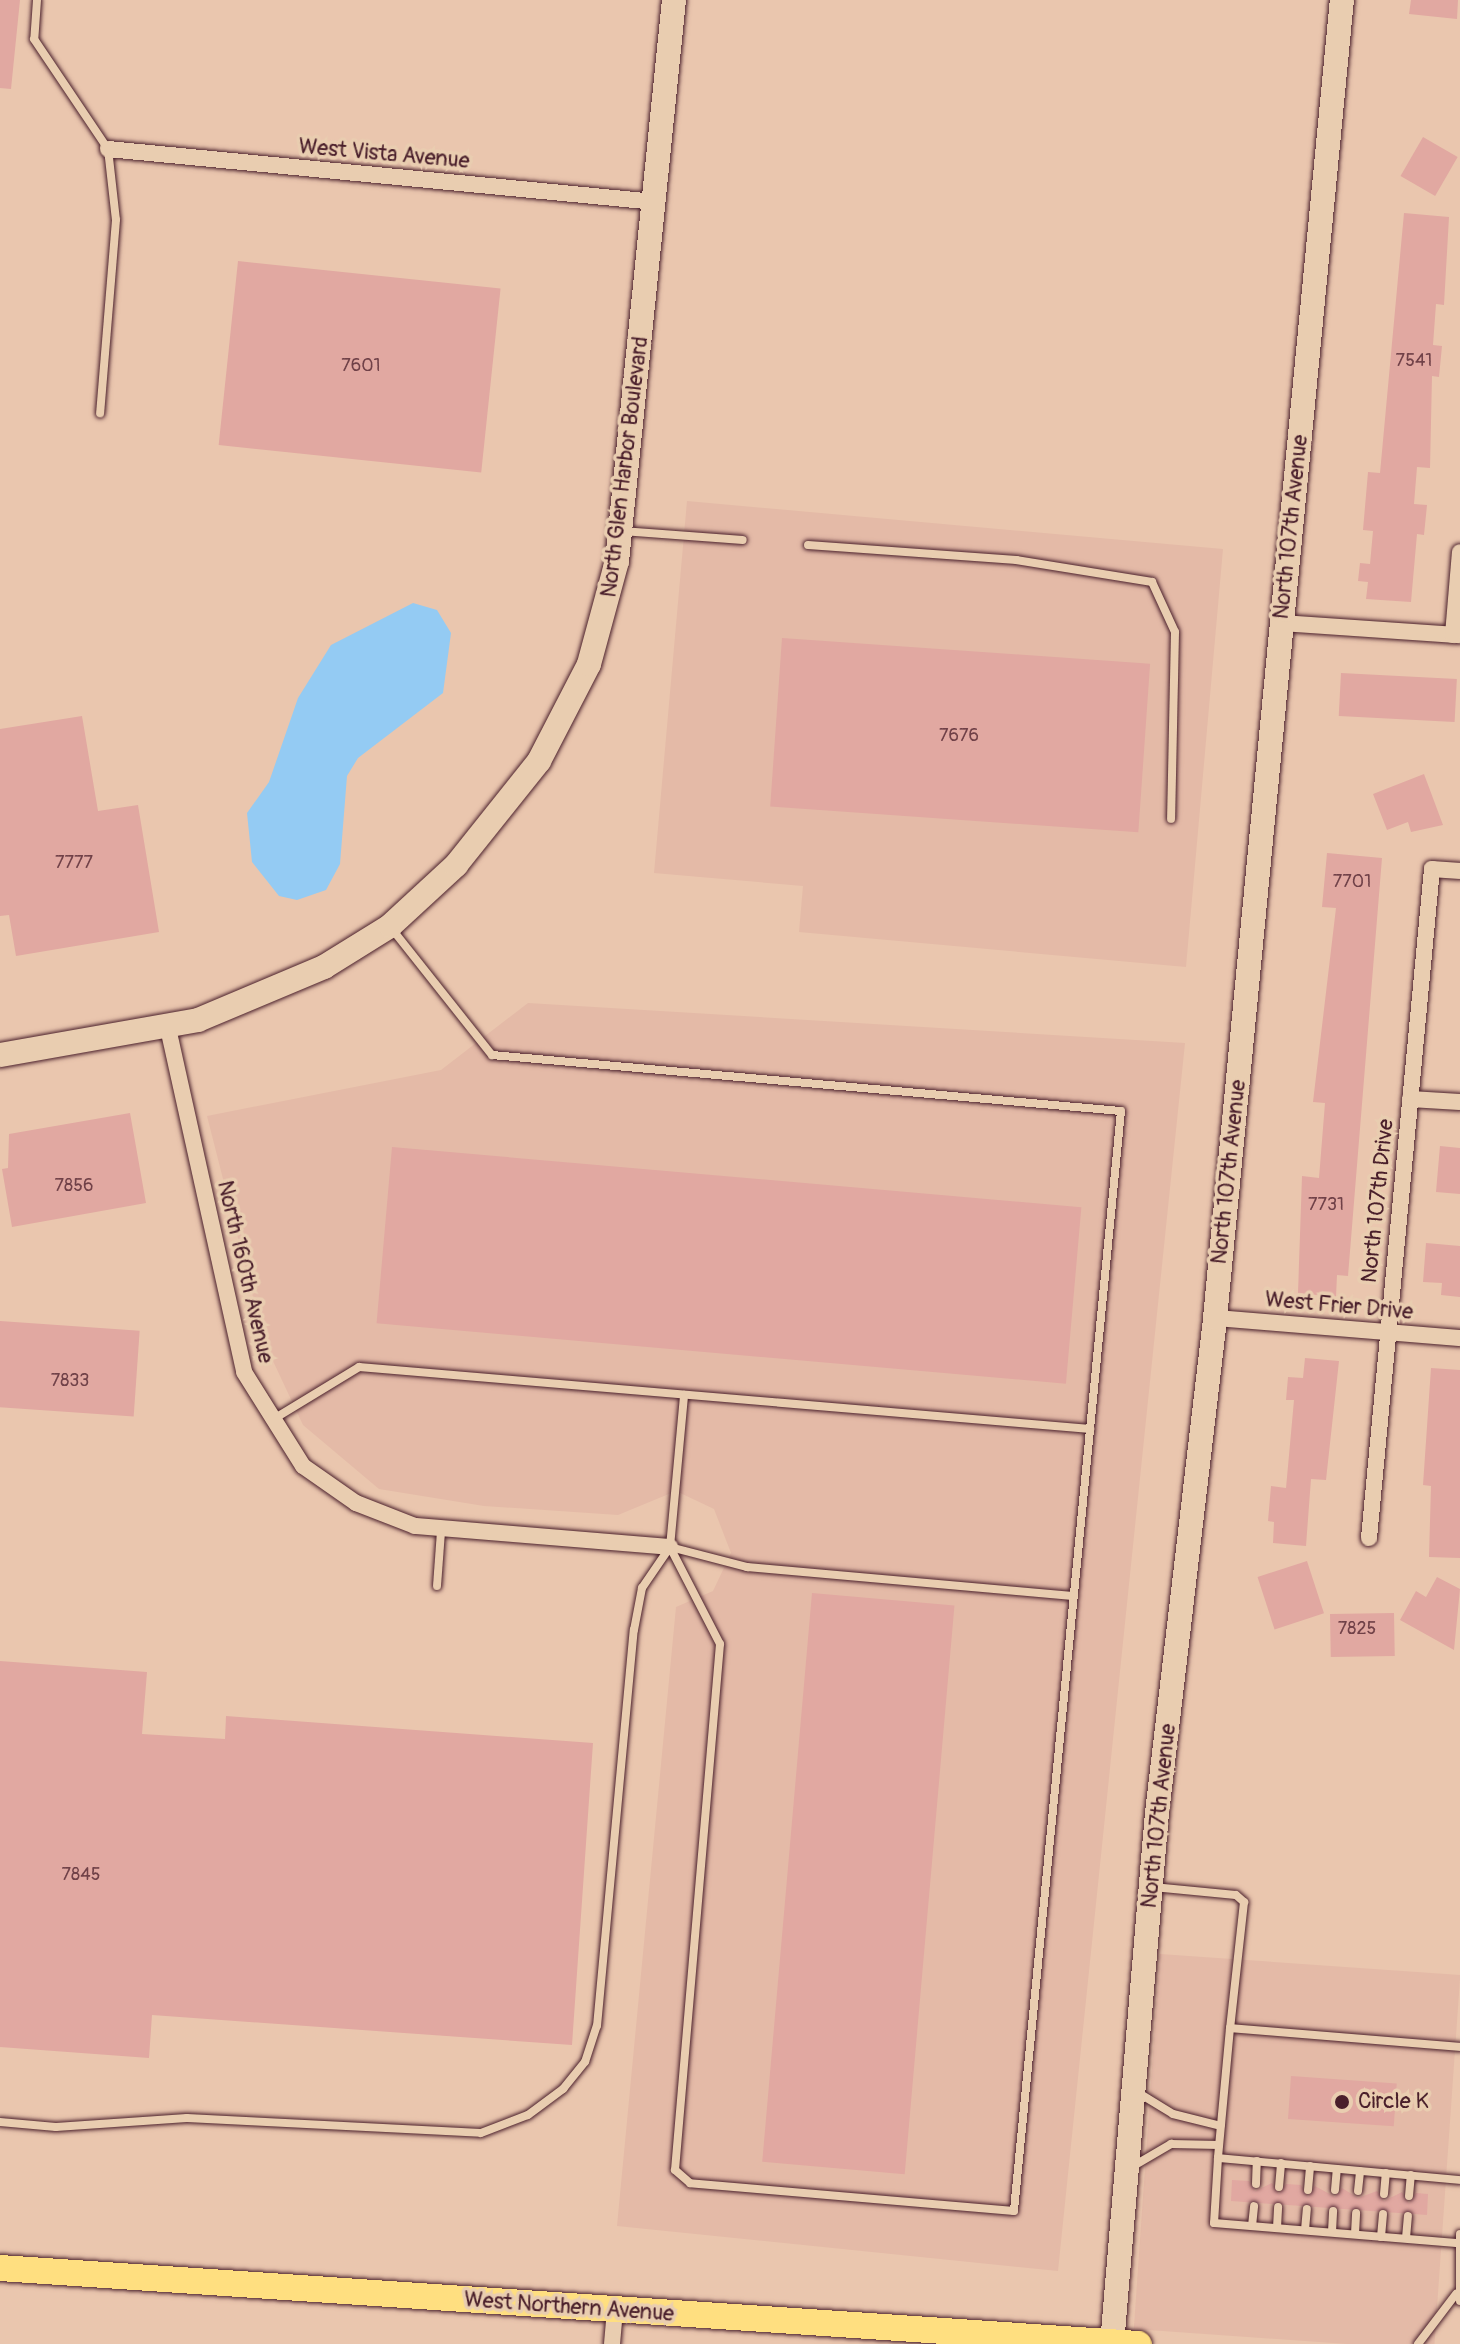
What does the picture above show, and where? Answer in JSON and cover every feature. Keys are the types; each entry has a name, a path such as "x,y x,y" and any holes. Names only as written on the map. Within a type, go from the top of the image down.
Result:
{"main road":[{"name":"West Northern Avenue","path":"0,2268 1121,2343"}],"street":[{"name":"North Glen Harbor Boulevard","path":"0,1055 168,1028 279,991 390,926 502,814 566,716 606,612 621,531 674,0"},
{"name":"North 107th Avenue","path":"1121,2343 1126,2171 1151,1887 1215,1318 1342,0"},
{"name":"West Vista Avenue","path":"108,149 655,202"},
{"path":"1282,623 1456,635 1460,552"},
{"name":"North 107th Drive","path":"1369,1538 1432,869 1460,871"},
{"name":"North 160th Avenue","path":"168,1028 232,1325 269,1422 303,1466 356,1503 441,1531 670,1547"},
{"path":"1410,1099 1460,1102"},
{"name":"West Frier Drive","path":"1215,1318 1460,1338"},
{"path":"612,2344 615,2311"}],"lane":[{"path":"37,0 34,39 108,149 116,220 100,413"},
{"path":"621,531 743,540"},
{"path":"808,545 1016,560 1152,582 1175,632 1171,819"},
{"path":"390,926 492,1055 1121,1111 1014,2211 690,2183 675,2170 720,1644 670,1547"},
{"path":"269,1422 359,1367 1090,1429"},
{"path":"0,2122 56,2127 187,2118 481,2133 528,2115 563,2089 585,2062 597,2026 634,1630 642,1588 670,1547 684,1395"},
{"path":"437,1586 441,1531"},
{"path":"670,1547 747,1567 1073,1596"},
{"path":"1151,1887 1236,1895 1244,1902 1214,2223 1459,2243"},
{"path":"1230,2028 1460,2047"},
{"path":"1133,2090 1173,2114 1221,2126"},
{"path":"1126,2171 1171,2144 1219,2145"},
{"path":"1218,2158 1460,2180"},
{"path":"1256,2184 1257,2161"},
{"path":"1279,2187 1281,2163"},
{"path":"1308,2190 1310,2166"},
{"path":"1335,2190 1337,2169"},
{"path":"1358,2191 1360,2171"},
{"path":"1384,2194 1386,2173"},
{"path":"1409,2196 1411,2175"},
{"path":"1252,2226 1254,2206"},
{"path":"1277,2228 1278,2207"},
{"path":"1305,2230 1307,2209"},
{"path":"1332,2232 1333,2211"},
{"path":"1355,2234 1356,2213"},
{"path":"1381,2237 1383,2214"},
{"path":"1406,2238 1408,2216"},
{"path":"1418,2344 1458,2297 1460,2234"}],"shaded area":[{"path":"687,501 1223,549 1186,967 799,932 803,886 654,873"},
{"path":"528,1003 1185,1043 1058,2271 617,2226 676,1607 713,1591 731,1553 714,1509 676,1491 618,1515 484,1506 379,1489 303,1425 265,1344 207,1116 441,1070"},
{"path":"1160,1954 1460,1975 1434,2344 1347,2344 1134,2329"}],"water":[{"path":"413,603 437,610 451,633 443,693 358,758 347,776 340,864 326,890 297,900 279,896 252,862 247,813 269,782 298,698 331,645"}],"building":[{"path":"0,0 20,0 11,89 0,88"},
{"path":"1411,0 1458,0 1457,19 1409,14"},
{"path":"1423,137 1458,157 1435,196 1400,176"},
{"path":"1404,213 1449,217 1444,305 1436,304 1433,345 1442,346 1439,377 1432,376 1430,468 1417,467 1414,504 1427,505 1424,535 1417,534 1411,602 1366,599 1368,582 1358,581 1360,563 1370,564 1373,531 1363,530 1368,472 1380,473"},
{"path":"238,261 501,289 481,473 219,445"},
{"path":"782,638 1150,664 1138,832 770,807"},
{"path":"1341,673 1457,679 1455,722 1339,716"},
{"path":"82,716 98,811 138,805 159,932 16,956 9,915 0,916 0,729"},
{"path":"1424,774 1443,825 1411,832 1408,822 1387,830 1373,794"},
{"path":"1327,853 1382,858 1348,1276 1337,1275 1336,1297 1298,1293 1302,1176 1319,1178 1325,1103 1313,1102 1336,908 1322,907"},
{"path":"130,1113 146,1203 12,1227 2,1169 8,1168 9,1134"},
{"path":"1440,1146 1460,1148 1460,1194 1436,1192"},
{"path":"392,1147 1081,1207 1066,1384 377,1323"},
{"path":"1426,1243 1460,1246 1460,1297 1441,1295 1442,1283 1423,1282"},
{"path":"0,1321 140,1331 134,1417 0,1407"},
{"path":"1305,1358 1339,1361 1326,1480 1311,1479 1306,1546 1273,1543 1274,1522 1268,1521 1271,1486 1286,1488 1294,1400 1286,1400 1288,1377 1303,1378"},
{"path":"1431,1368 1460,1370 1460,1558 1429,1557 1431,1486 1423,1485"},
{"path":"1307,1561 1324,1613 1275,1629 1258,1577"},
{"path":"1437,1577 1460,1589 1454,1650 1400,1620 1416,1591 1426,1597"},
{"path":"812,1593 954,1605 905,2174 762,2162"},
{"path":"1394,1613 1395,1656 1331,1657 1330,1614"},
{"path":"0,1661 147,1672 142,1734 225,1739 226,1716 593,1743 572,2045 152,2015 149,2058 0,2047"},
{"name":"Circle K","path":"1291,2076 1397,2083 1394,2126 1288,2119"},
{"path":"1232,2180 1249,2181 1255,2191 1272,2183 1279,2194 1286,2184 1301,2185 1308,2197 1315,2186 1335,2197 1342,2188 1358,2198 1377,2191 1384,2201 1402,2192 1409,2203 1416,2193 1428,2194 1427,2215 1231,2201"}],"place":[{"name":"Circle K","path":"1342,2102"}]}
